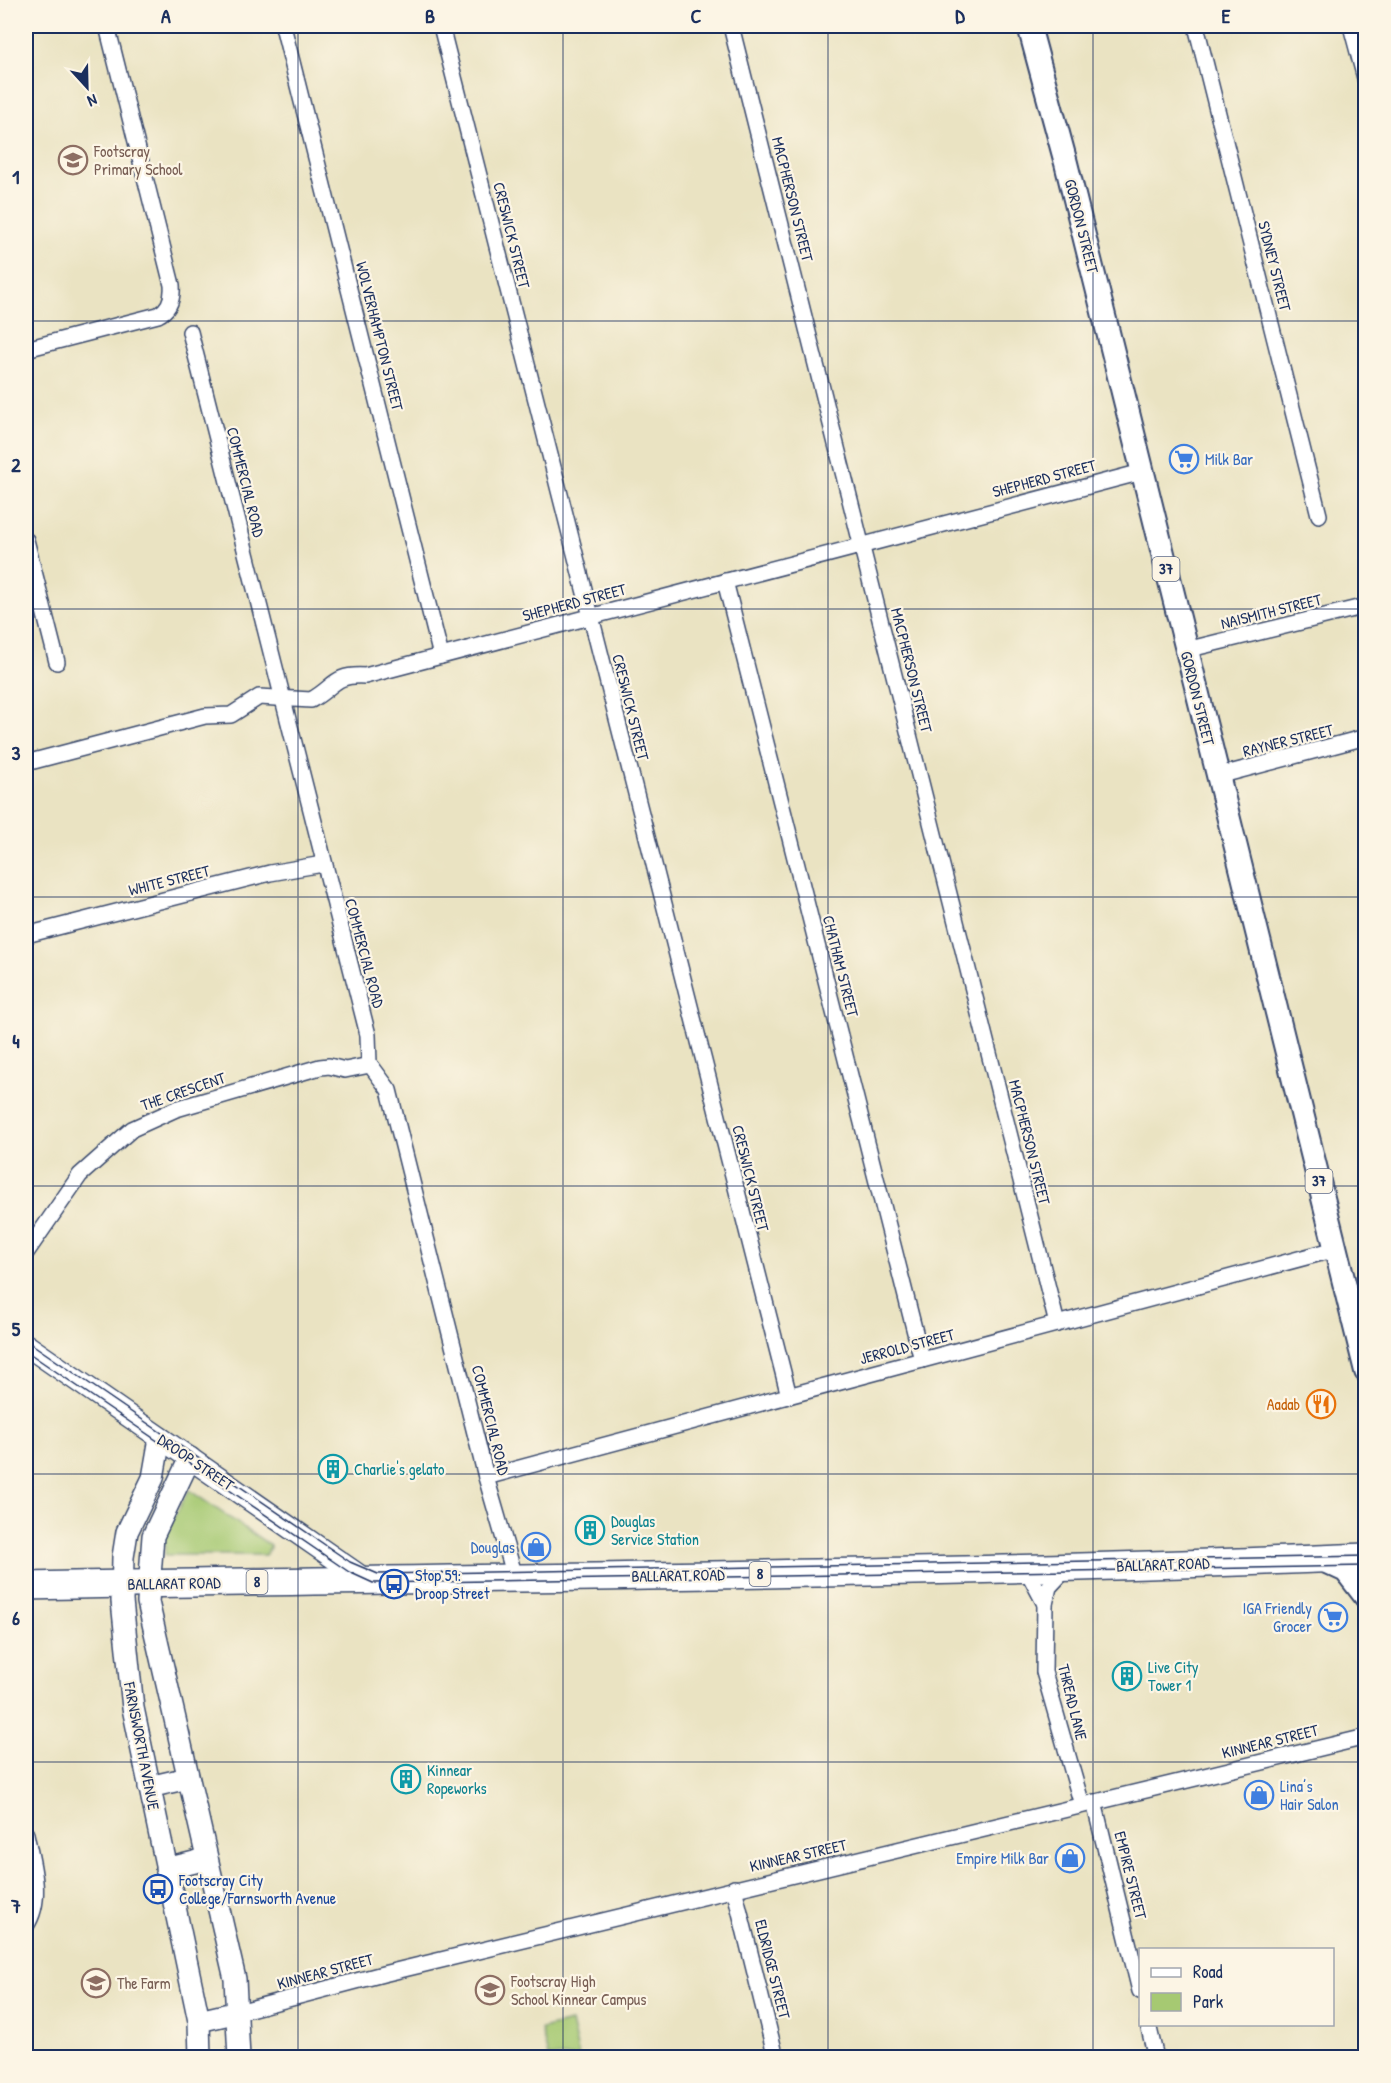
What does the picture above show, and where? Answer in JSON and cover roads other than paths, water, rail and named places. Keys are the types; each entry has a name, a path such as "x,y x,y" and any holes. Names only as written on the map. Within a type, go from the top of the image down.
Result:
{"highway":[{"name":"BALLARAT ROAD","path":"26,1586 1076,1566 1365,1557"}],"main road":[{"name":"GORDON STREET","path":"1029,26 1066,163 1336,1249 1359,1312 1365,1371"},
{"name":"DROOP STREET","path":"26,1345 366,1581"},
{"name":"FARNSWORTH AVENUE","path":"160,1438 153,1478 127,1532 135,1584 131,1696 199,2021 200,2058"},
{"name":"FARNSWORTH AVENUE","path":"135,1584 156,1528 179,1486 190,1458"},
{"path":"1316,1558 1346,1571 1365,1597"},
{"name":"FARNSWORTH AVENUE","path":"135,1584 149,1611 235,1979 238,2058"},
{"path":"149,1787 188,1778"},
{"path":"166,1869 207,1860"},
{"path":"199,2021 238,2012"}],"street":[{"path":"26,349 158,315 169,306 172,285 107,26"},
{"name":"WOLVERHAMPTON STREET","path":"283,26 441,656"},
{"name":"CRESWICK STREET","path":"441,26 789,1396"},
{"name":"MACPHERSON STREET","path":"731,26 1057,1324"},
{"name":"SYDNEY STREET","path":"1196,26 1318,515"},
{"path":"1351,26 1365,82"},
{"name":"COMMERCIAL ROAD","path":"190,332 368,1035 370,1065 389,1090 486,1477 515,1577"},
{"name":"SHEPHERD STREET","path":"26,763 205,716 231,715 260,697 311,700 342,677 365,676 1142,472"},
{"path":"26,540 28,557 57,662"},
{"name":"CHATHAM STREET","path":"725,581 922,1360"},
{"name":"NAISMITH STREET","path":"1186,650 1365,606"},
{"name":"RAYNER STREET","path":"1218,776 1365,737"},
{"name":"WHITE STREET","path":"26,935 270,873 323,864"},
{"name":"THE CRESCENT","path":"26,1253 80,1175 122,1137 141,1124 189,1105 320,1067 329,1066 345,1070 370,1065"},
{"name":"JERROLD STREET","path":"486,1477 1336,1249"},
{"name":"THREAD LANE","path":"1076,1566 1063,1572 1049,1587 1045,1604 1044,1672 1088,1804"},
{"name":"THREAD LANE","path":"1019,1567 1028,1572 1045,1604"},
{"name":"KINNEAR STREET","path":"238,2012 734,1888 1365,1737"},
{"name":"EMPIRE STREET","path":"1088,1804 1139,1987"},
{"path":"26,1834 36,1878 34,1914 26,1926"},
{"name":"ELDRIDGE STREET","path":"734,1888 776,2058"},
{"path":"1148,2026 1156,2058"}],"tram line":[{"path":"26,1340 350,1562 378,1574 1366,1556"},
{"path":"26,1351 349,1572 373,1583 1366,1566"}],"place":[{"name":"Footscray Primary School","path":"73,160"},
{"name":"Milk Bar","path":"1184,459"},
{"name":"Aadab","path":"1321,1404"},
{"name":"Charlie's gelato","path":"333,1469"},
{"name":"Douglas Service Station","path":"590,1530"},
{"name":"Douglas","path":"536,1547"},
{"name":"Stop 59: Droop Street","path":"394,1584"},
{"name":"IGA Friendly Grocer","path":"1333,1617"},
{"name":"Live City Tower 1","path":"1127,1676"},
{"name":"Kinnear Ropeworks","path":"406,1779"},
{"name":"Lina’s Hair Salon","path":"1259,1795"},
{"name":"Empire Milk Bar","path":"1070,1858"},
{"name":"Footscray City College/Farnsworth Avenue","path":"158,1889"},
{"name":"The Farm","path":"96,1983"},
{"name":"Footscray High School Kinnear Campus","path":"490,1990"}]}
